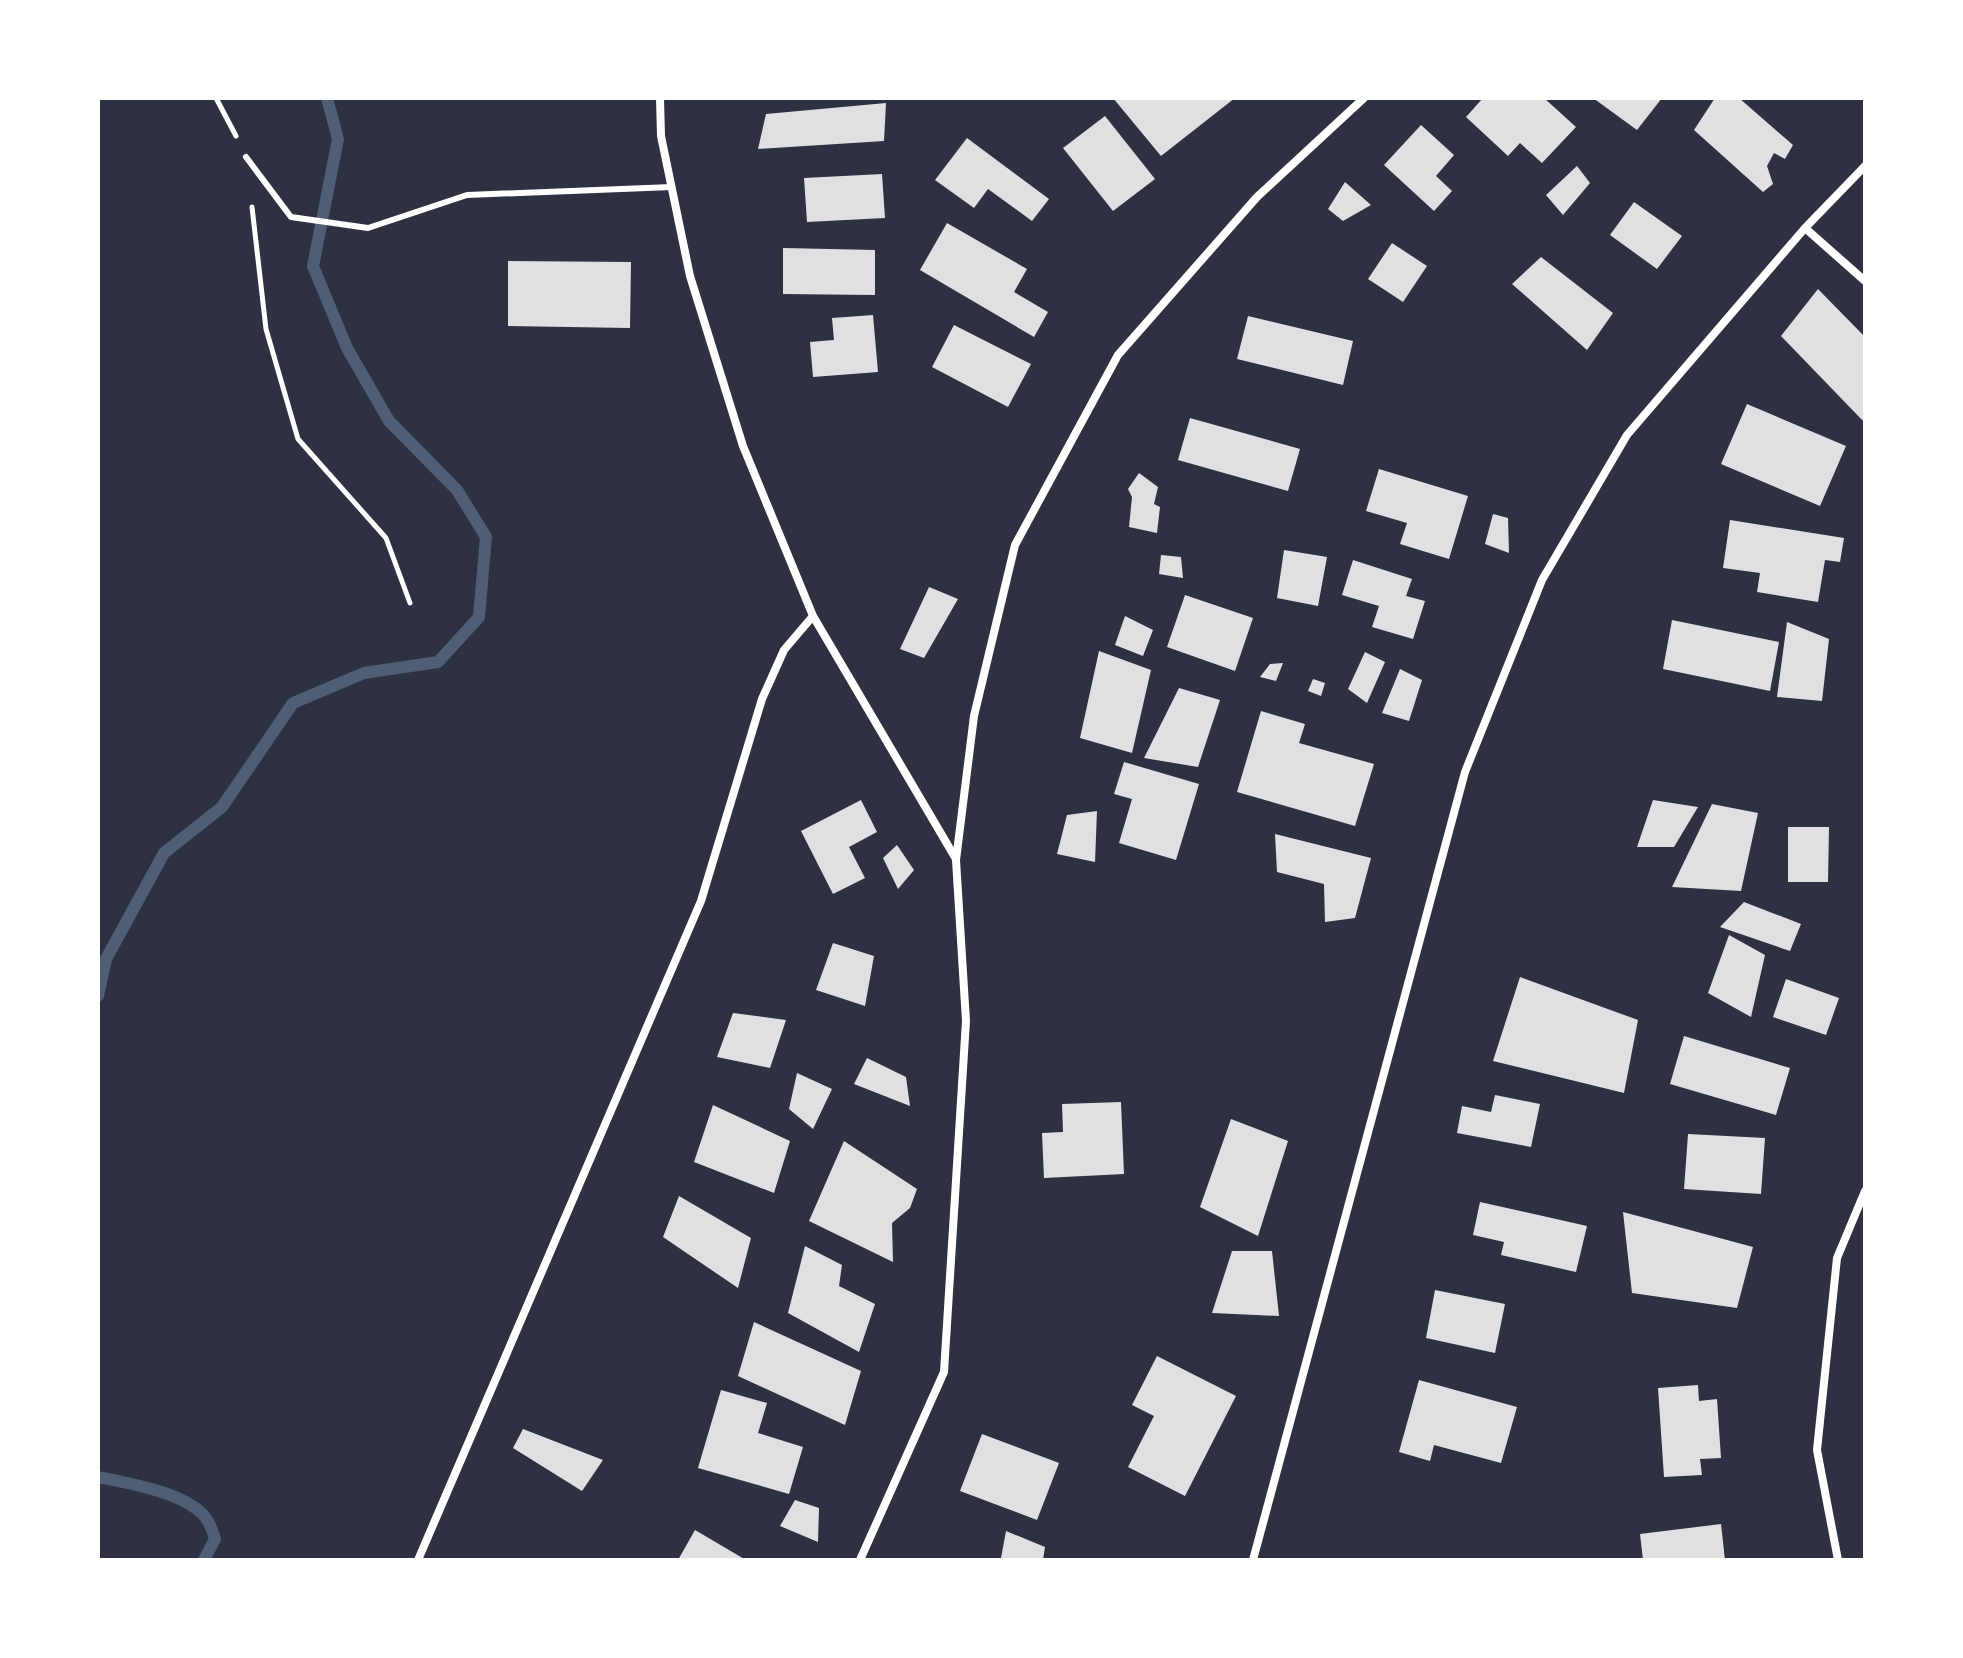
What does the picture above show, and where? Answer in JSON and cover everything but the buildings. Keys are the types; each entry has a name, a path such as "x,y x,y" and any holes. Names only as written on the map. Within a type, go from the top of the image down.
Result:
{"street":[{"path":"660,98 661,136 690,276 743,446 813,616 956,860"},
{"path":"860,1560 944,1372 966,1021 956,860 974,716 1015,545 1118,355 1257,197 1364,98"},
{"path":"1253,1560 1465,772 1542,580 1627,435 1805,228 1865,166"},
{"path":"1805,228 1865,281"},
{"path":"418,1560 701,901 762,699 784,650 813,616"},
{"path":"1838,1560 1817,1450 1837,1258 1865,1191"}],"lane":[{"path":"246,157 291,217 368,228 467,195 672,187"}],"path":[{"path":"216,98 246,157"},
{"path":"252,204 266,329 298,439 386,538 410,603"}],"waterway":[{"path":"98,996 106,959 164,853 222,807 293,703 364,673 438,662 479,617 486,537 457,490 389,421 347,348 313,266 338,139 327,98"},
{"path":"98,1477 174,1496 200,1511 215,1539 204,1560"}]}
